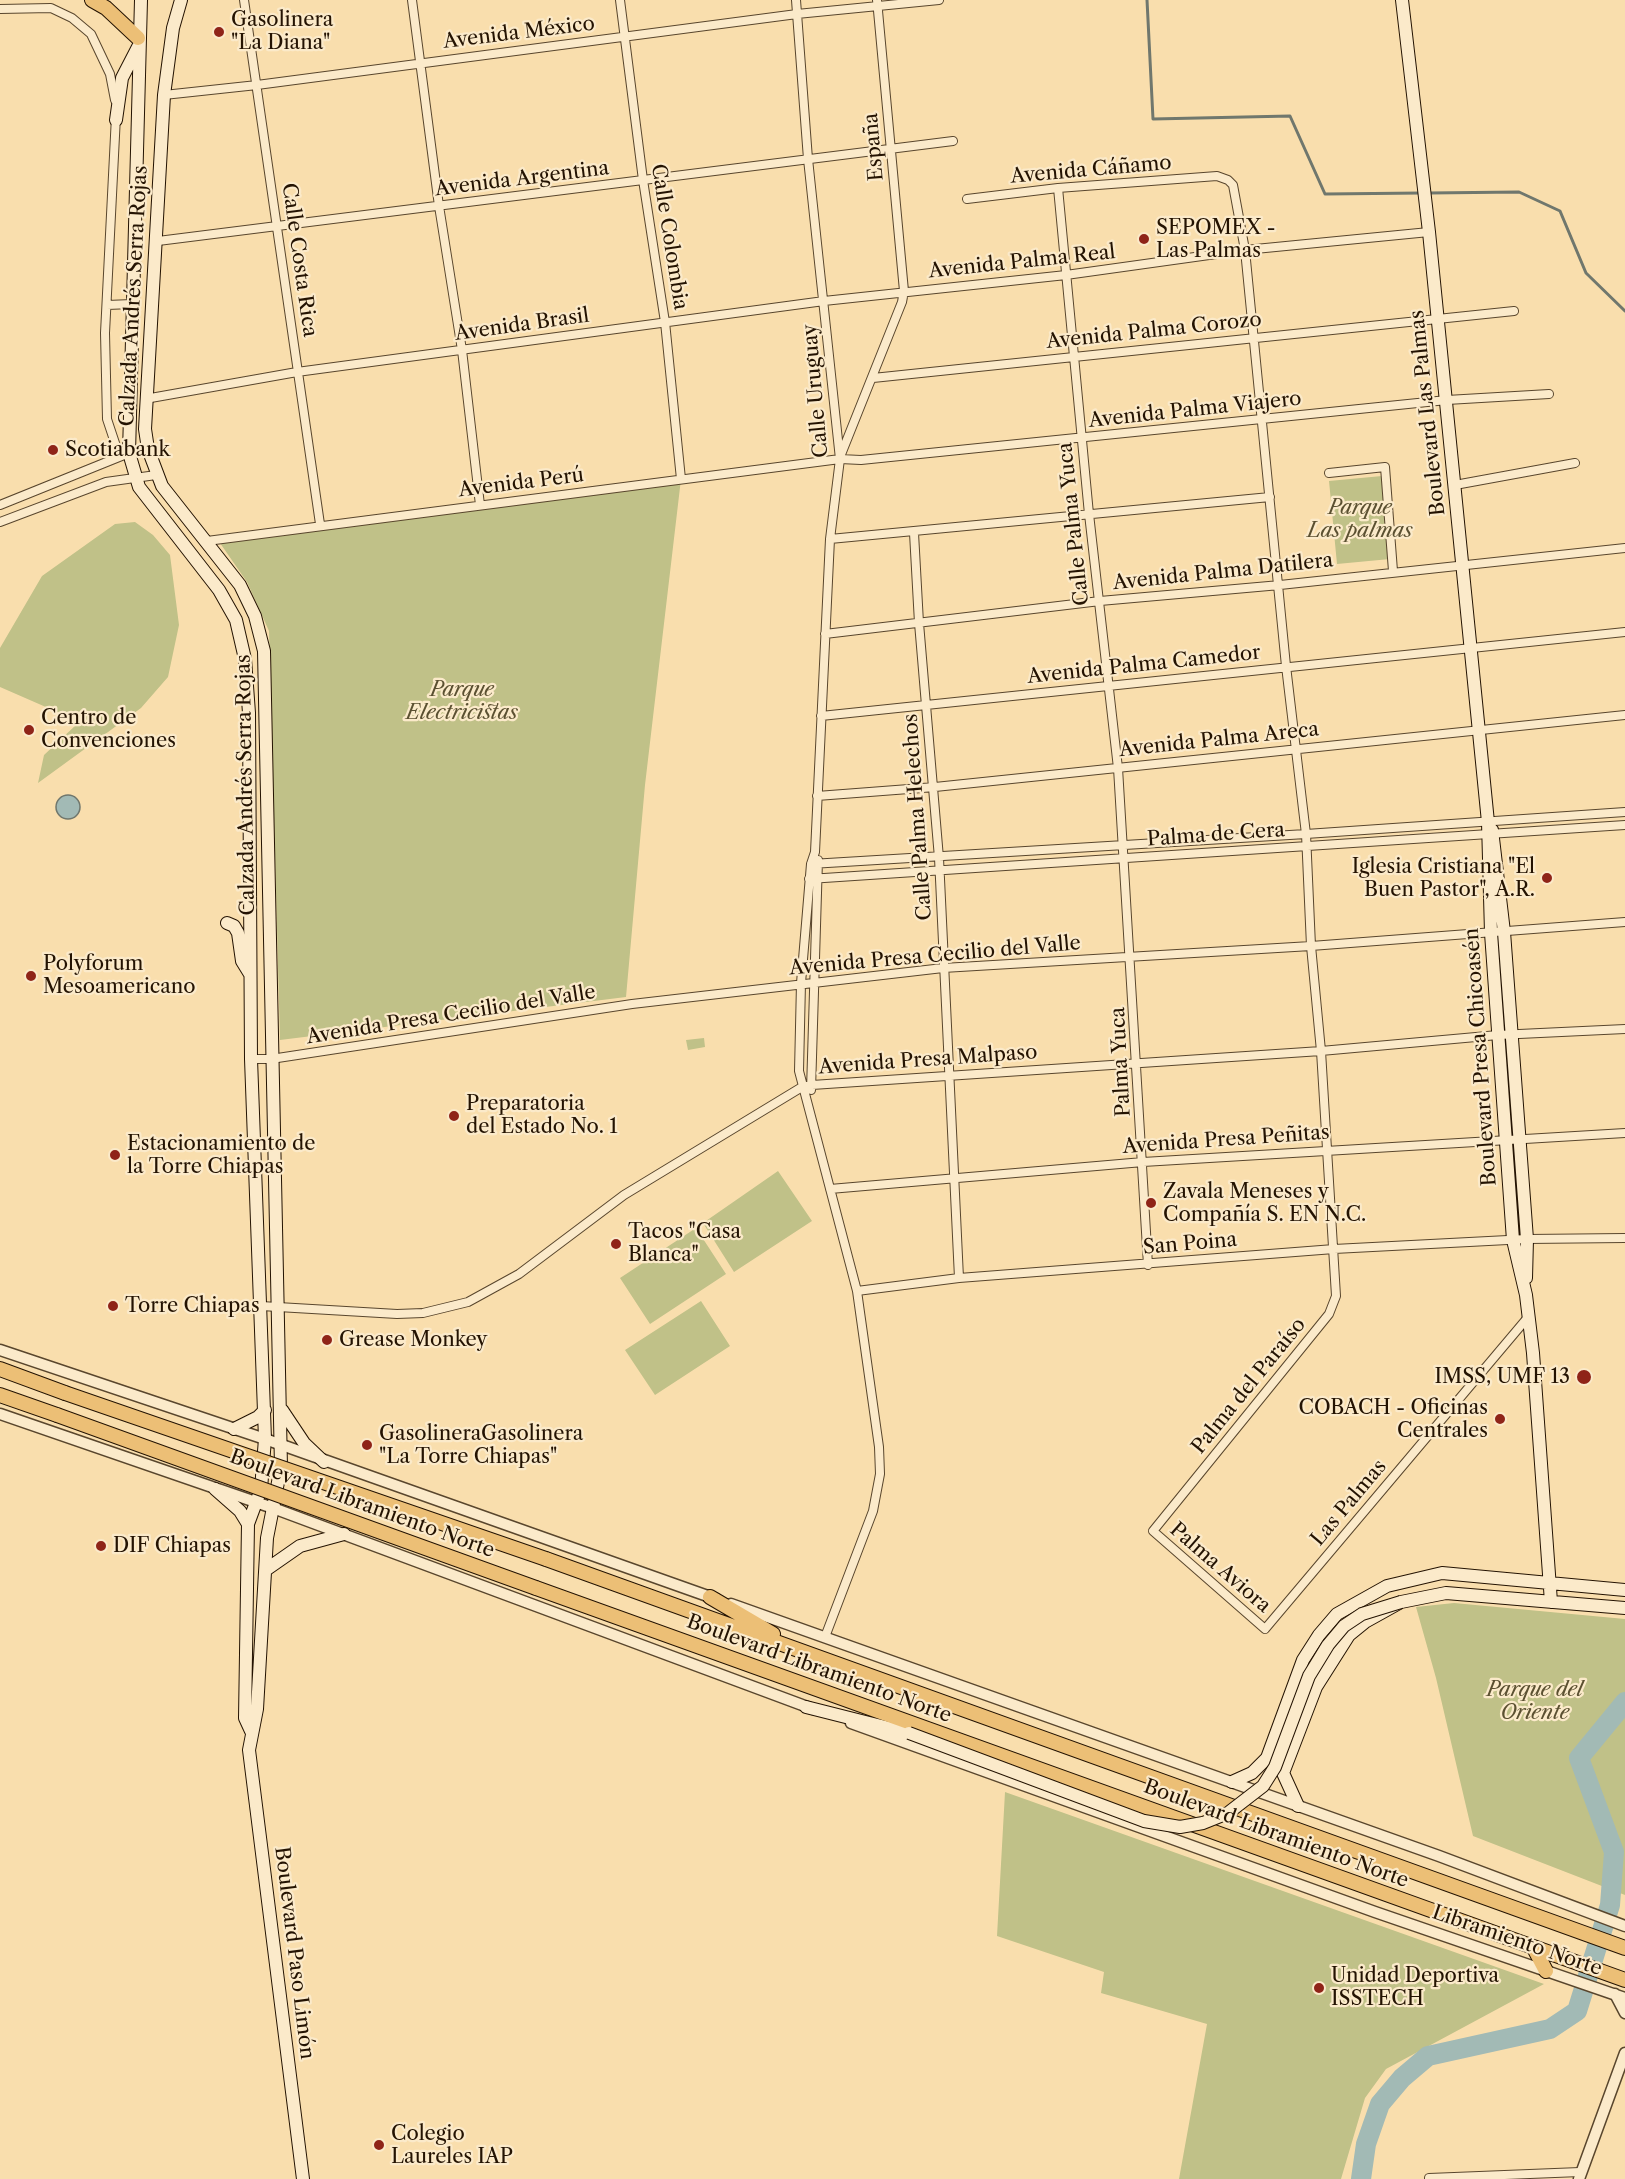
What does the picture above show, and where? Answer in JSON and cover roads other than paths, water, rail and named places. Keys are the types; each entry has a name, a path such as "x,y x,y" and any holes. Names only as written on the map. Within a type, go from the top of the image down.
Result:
{"main road":[{"path":"92,0 106,8 138,42 122,78 116,120"},
{"name":"Calzada Andrés Serra Rojas","path":"141,0 138,42 129,453 136,480 219,590 236,620 245,659 249,713 251,1059 265,1410 261,1489"},
{"name":"Calzada Andrés Serra Rojas","path":"181,0 173,28 164,95 158,241 145,399 148,449 156,475 185,517 207,541 240,585 255,616 264,651 271,1059 281,1408 281,1446 275,1503"},
{"name":"Boulevard Las Palmas","path":"1402,0 1430,232 1490,831"},
{"path":"132,304 153,304"},
{"name":"Boulevard Presa Chicoasén","path":"1490,831 1504,932 1506,1140 1513,1240 1526,1294"},
{"name":"Boulevard Presa Chicoasén","path":"1490,831 1491,933 1520,1140 1527,1239 1526,1294 1551,1602"},
{"path":"227,923 234,926 238,933 242,961 250,975"},
{"name":"Boulevard Libramiento Norte","path":"0,1369 546,1559 1625,1948"},
{"name":"Boulevard Libramiento Norte","path":"0,1395 1620,1978"},
{"path":"281,1408 304,1443 324,1462"},
{"path":"234,1429 258,1417 265,1410"},
{"path":"215,1489 240,1511 248,1524"},
{"name":"Boulevard Paso Limón","path":"251,1731 245,1718 248,1524 261,1489"},
{"name":"Boulevard Paso Limón","path":"275,1503 267,1538 267,1569 257,1709 249,1750 303,2179"},
{"path":"267,1569 300,1546 344,1534"},
{"path":"1232,1782 1252,1773 1267,1758 1304,1660 1337,1614 1387,1586 1442,1572 1625,1590"},
{"path":"806,1707 909,1733 1144,1821 1180,1827 1203,1823 1244,1803 1263,1786 1275,1767 1309,1676 1328,1645 1344,1626 1362,1614 1401,1602 1446,1593 1625,1608"},
{"path":"710,1597 800,1650"},
{"path":"1298,1806 1283,1773 1316,1687 1349,1635 1365,1622 1401,1602"},
{"path":"1534,1948 1550,1973"}],"street":[{"name":"Calle Costa Rica","path":"244,0 320,524"},
{"path":"412,0 439,206 462,350 480,505"},
{"name":"Calle Colombia","path":"620,0 643,180 665,322 681,479"},
{"name":"Calle Uruguay","path":"796,0 808,159 840,459 830,539 815,864"},
{"name":"Avenida México","path":"164,95 257,85 877,2 939,0"},
{"name":"España","path":"877,2 904,291"},
{"path":"0,9 51,8 72,18 91,34 110,74 115,92 116,120 107,305 107,419 117,449 129,453"},
{"name":"Avenida Argentina","path":"158,241 953,141"},
{"name":"Avenida Cáñamo","path":"967,199 1058,188 1217,176"},
{"name":"Palma del Paraíso","path":"1153,1531 1329,1314 1335,1296 1321,1052 1311,946 1306,834 1286,666 1280,585 1245,250 1233,185 1228,180 1217,176"},
{"name":"Calle Palma Yuca","path":"1058,188 1072,356 1118,768 1124,857"},
{"name":"Avenida Palma Real","path":"904,291 1065,274 1245,250 1430,232"},
{"path":"840,459 902,302 904,291"},
{"name":"Avenida Brasil","path":"145,399 297,372 904,291"},
{"path":"107,305 132,304"},
{"name":"Avenida Palma Corozo","path":"873,378 1514,311"},
{"name":"Avenida Palma Viajero","path":"840,459 861,460 1447,400 1549,394"},
{"path":"0,505 129,453 148,449"},
{"name":"Avenida Perú","path":"207,541 320,524 840,459"},
{"path":"1455,485 1575,463"},
{"path":"1329,473 1385,467 1393,571"},
{"path":"0,522 106,482 136,480 156,475"},
{"path":"830,539 914,533 1270,497"},
{"name":"Calle Palma Helechos","path":"914,533 919,623 935,787 943,968 951,1074 959,1278"},
{"name":"Avenida Palma Datilera","path":"825,634 1100,601 1280,585 1393,571 1625,548"},
{"name":"Avenida Palma Camedor","path":"821,716 1625,632"},
{"name":"Avenida Palma Areca","path":"817,796 935,787 1625,715"},
{"name":"Palma de Cera","path":"814,879 1307,846 1490,831 1625,812"},
{"name":"Palma de Cera","path":"815,864 1306,834 1490,831 1625,825"},
{"name":"Palma Yuca","path":"1124,857 1148,1264"},
{"path":"808,1098 812,1085 815,864"},
{"path":"814,879 801,983 799,1071 802,1087 808,1098 857,1291 879,1448 880,1474 873,1511 825,1637"},
{"name":"Avenida Presa Cecilio del Valle","path":"251,1059 271,1059 632,1004 943,968 1311,946 1625,922"},
{"name":"Avenida Presa Malpaso","path":"261,1306 397,1314 423,1313 468,1302 519,1275 624,1195 802,1087 951,1074 1321,1052 1504,1035 1625,1029"},
{"name":"Avenida Presa Peñitas","path":"830,1189 955,1176 1143,1162 1625,1133"},
{"name":"San Poina","path":"857,1291 959,1278 1334,1249 1527,1239 1625,1238"},
{"name":"Las Palmas","path":"1266,1629 1528,1316"},
{"path":"0,1350 265,1439 324,1462 825,1637 1624,1925"},
{"name":"Libramiento Norte","path":"0,1414 257,1503 275,1503 344,1534 458,1579 806,1707 1550,1973 1615,1994"},
{"name":"Palma Aviora","path":"1153,1531 1266,1629"},
{"path":"1615,1994 1625,2013"},
{"path":"1429,2178 1579,2176 1625,2053"}],"water":[{"path":"68,795 76,799 80,807 76,815 68,819 60,815 56,807 60,799"}],"waterway":[{"path":"1147,0 1153,119 1290,116 1325,194 1422,193"},
{"path":"1429,193 1519,192 1560,211 1586,273 1625,311"},
{"path":"1361,2179 1366,2144 1380,2104 1402,2078 1428,2056 1550,2029 1577,2011 1610,1905 1614,1852 1579,1758 1625,1702"}],"place":[{"name":"Gasolinera \"La Diana\"","path":"219,32"},
{"name":"SEPOMEX - Las Palmas","path":"1144,239"},
{"name":"Scotiabank","path":"53,450"},
{"name":"Centro de Convenciones","path":"29,730"},
{"name":"Iglesia Cristiana \"El Buen Pastor\", A.R.","path":"1547,878"},
{"name":"Polyforum Mesoamericano","path":"31,976"},
{"name":"Preparatoria del Estado No. 1","path":"454,1116"},
{"name":"Estacionamiento de la Torre Chiapas","path":"115,1155"},
{"name":"Zavala Meneses y Compañía S. EN N.C.","path":"1151,1203"},
{"name":"Tacos \"Casa Blanca\"","path":"616,1244"},
{"name":"Torre Chiapas","path":"113,1306"},
{"name":"Grease Monkey","path":"327,1340"},
{"name":"IMSS, UMF 13","path":"1584,1377"},
{"name":"COBACH - Oficinas Centrales","path":"1500,1419"},
{"name":"GasolineraGasolinera \"La Torre Chiapas\"","path":"367,1445"},
{"name":"DIF Chiapas","path":"101,1546"},
{"name":"Unidad Deportiva ISSTECH","path":"1319,1988"},
{"name":"Colegio Laureles IAP","path":"379,2145"}],"park label":[{"name":"Parque Las palmas","path":"1360,520"},
{"name":"Parque Electricistas","path":"462,702"},
{"name":"Parque del Oriente","path":"1535,1702"}]}
